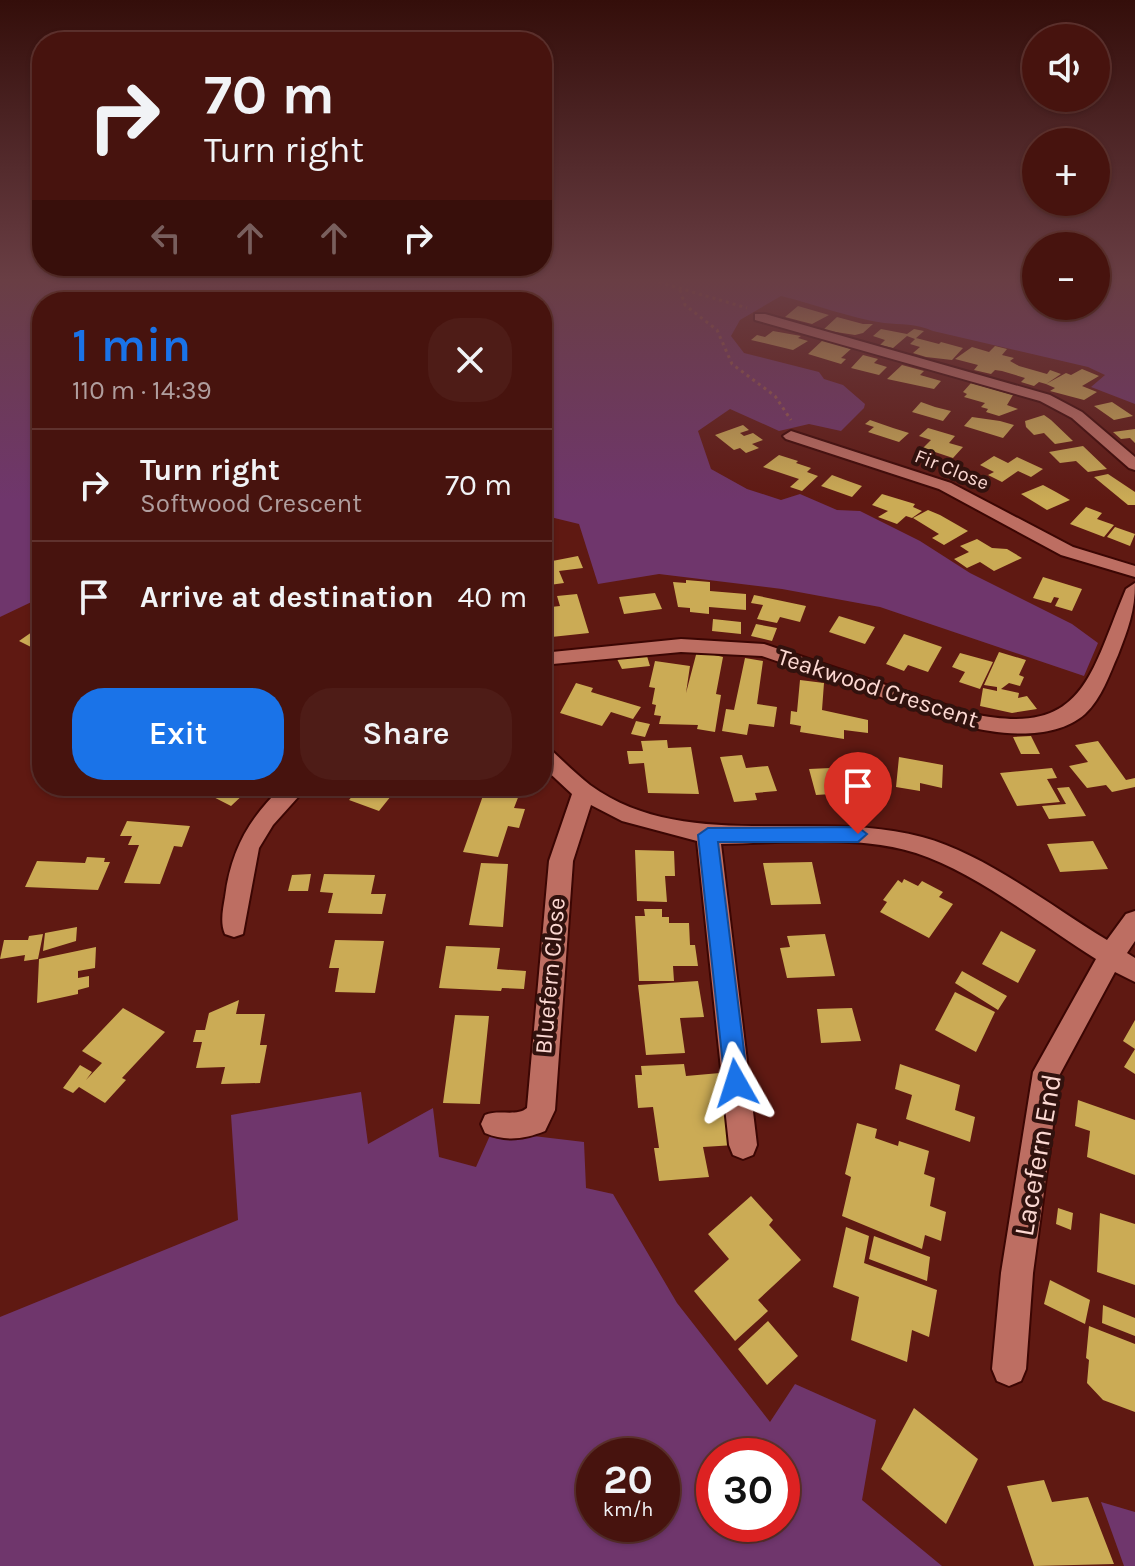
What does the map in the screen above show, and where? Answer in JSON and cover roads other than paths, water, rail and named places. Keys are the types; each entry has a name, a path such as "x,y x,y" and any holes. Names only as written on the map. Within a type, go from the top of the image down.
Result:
{"street":[{"path":"887,353 1045,398 1077,415 1135,465"},
{"name":"Fir Close","path":"798,438 964,493 1046,541 1135,572"},
{"name":"Teakwood Crescent","path":"552,658 663,644 734,645 764,650 965,719 1020,727 1060,719 1077,709 1094,688 1135,589"},
{"path":"552,763 584,792 630,815 708,835 858,834 920,845 975,870 1123,963"},
{"name":"Bluefern Close","path":"495,1124 535,1122 541,1110 561,861 584,792"},
{"path":"234,927 240,864 245,850 253,834 288,796"},
{"path":"708,835 743,1145"},
{"name":"Lacefern End","path":"1009,1369 1017,1273 1047,1072 1123,963 1135,921"}]}
